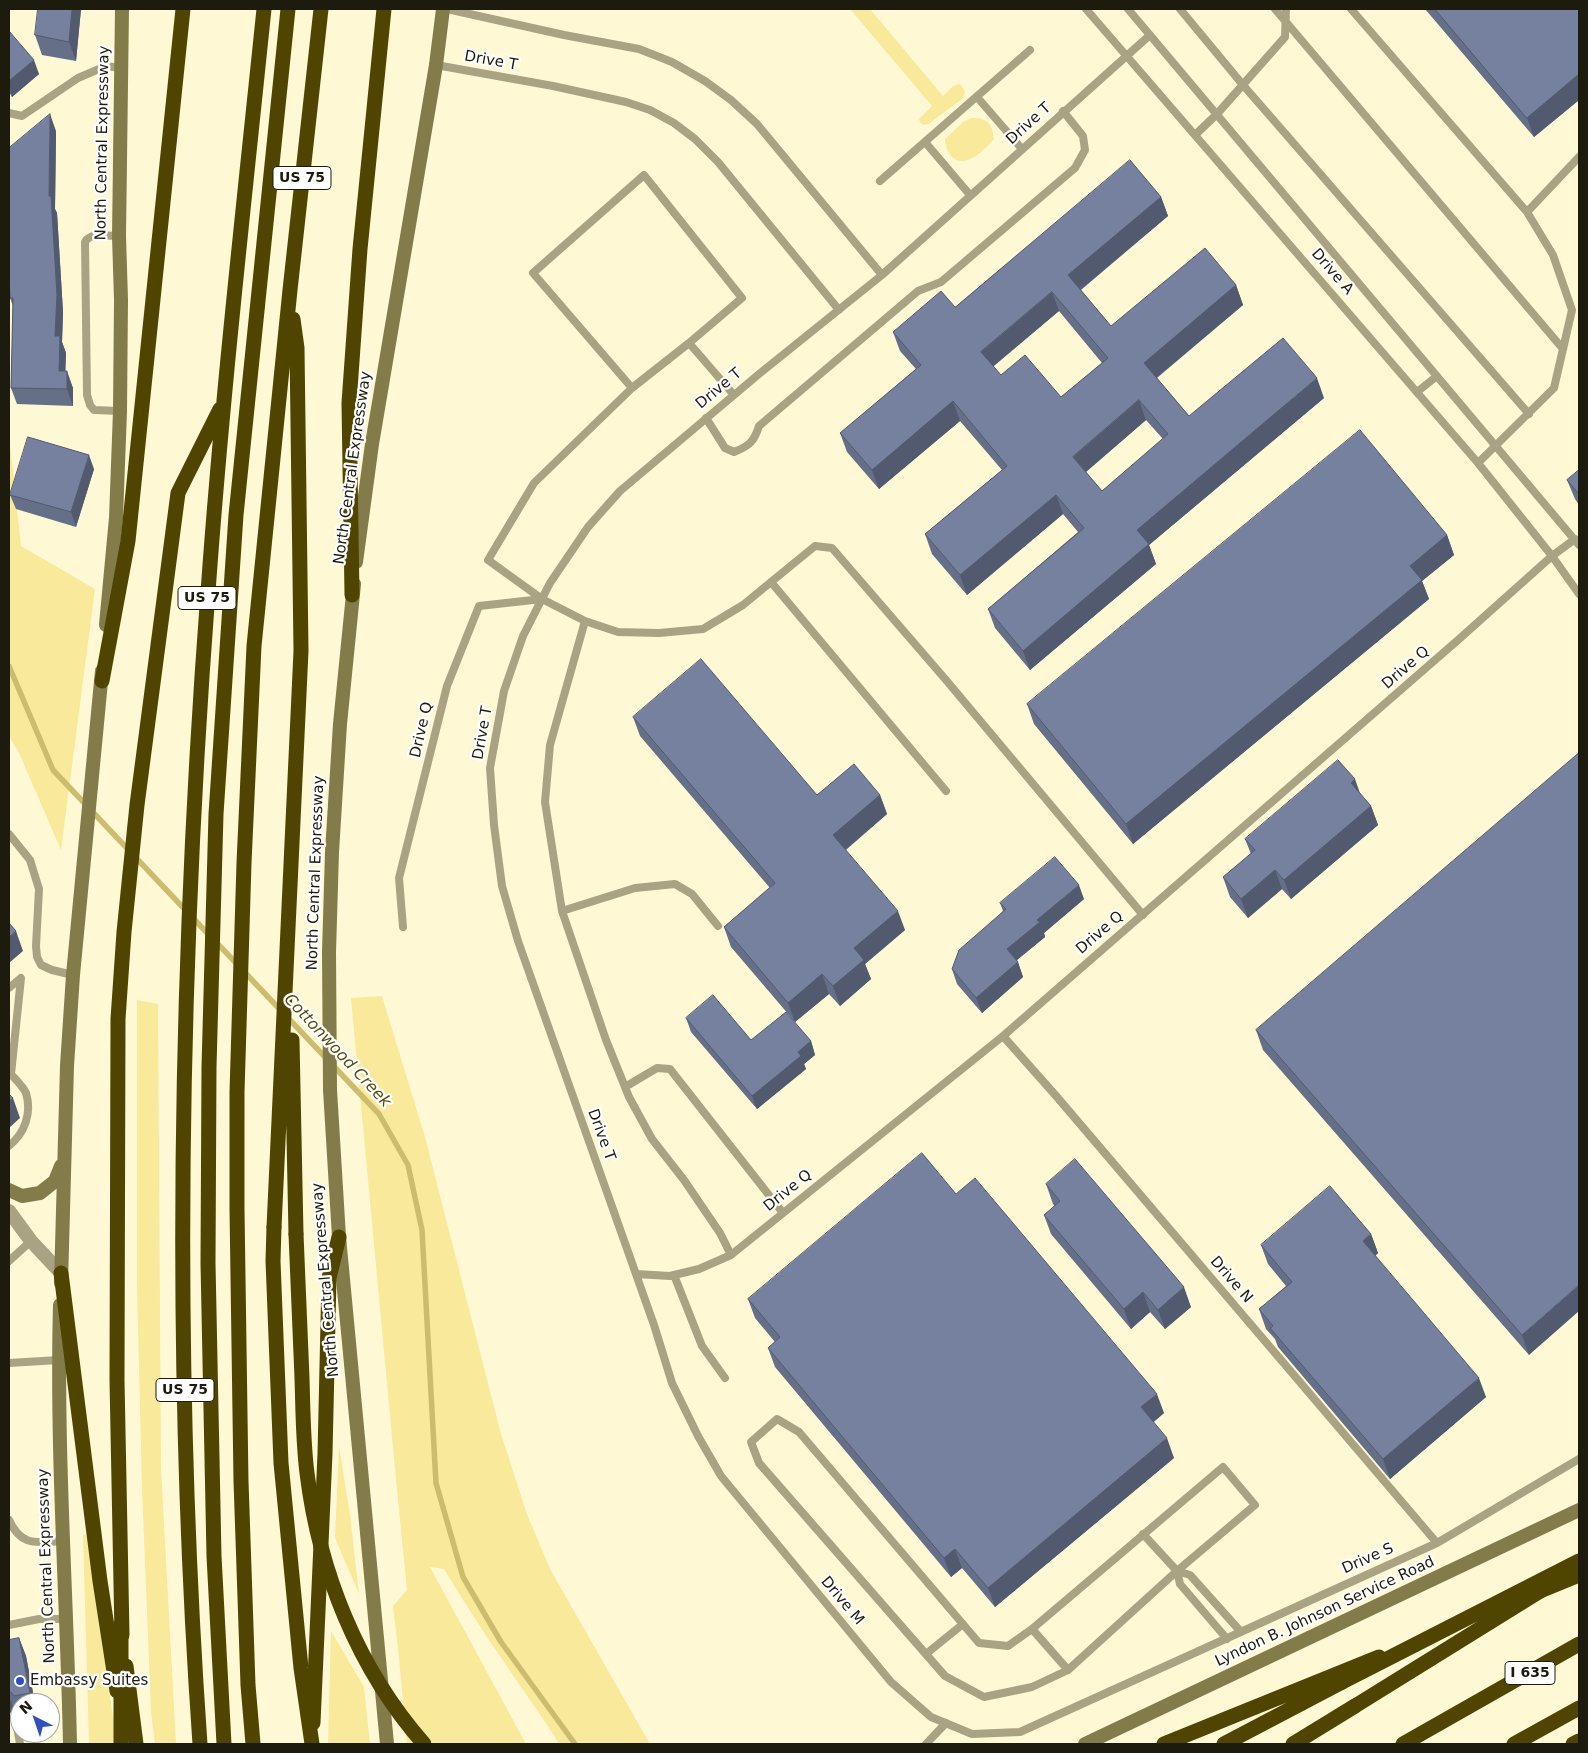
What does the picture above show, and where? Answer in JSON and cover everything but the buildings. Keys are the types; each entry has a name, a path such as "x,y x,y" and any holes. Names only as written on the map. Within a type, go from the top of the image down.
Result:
{"highway":[{"path":"102,681 128,541 183,9"},
{"name":"US 75","path":"200,1744 189,1530 184,1324 183,1190 190,891 207,596 224,401 264,9"},
{"path":"224,1744 214,1556 208,1263 208,1067 215,824 236,515 288,9"},
{"name":"US 75","path":"253,1744 248,1684 239,1376 237,1092 244,863 254,646 321,9"},
{"path":"352,595 349,402 360,249 384,9"},
{"path":"290,290 297,348 301,651 273,1261 283,1489 301,1668 312,1744"},
{"path":"121,1744 117,1380 118,1029 121,968 129,873 143,756 178,493 224,401"},
{"path":"290,911 296,1234 304,1445 307,1474 323,1551 333,1587 344,1613 379,1684 424,1744"},
{"path":"312,1744 326,1436 329,1278 339,1237"},
{"path":"61,1273 100,1581 125,1744"},
{"path":"1224,1744 1383,1660 1579,1561"},
{"path":"1293,1744 1579,1567"},
{"path":"1164,1744 1579,1575"},
{"path":"121,1624 136,1744"},
{"name":"I 635","path":"1403,1744 1579,1644"},
{"path":"1514,1744 1579,1708"},
{"path":"1573,1744 1579,1741"}],"main road":[{"name":"North Central Expressway","path":"70,1744 59,1360 64,1159 67,1066 73,975 116,518 120,411 121,300 119,236 122,9"},
{"name":"North Central Expressway","path":"387,1744 339,1237 330,1090 329,952 332,852 340,724 352,595 372,444 445,9"},
{"path":"9,1190 22,1196 40,1193 55,1182 64,1159"},
{"name":"Lyndon B. Johnson Service Road","path":"1085,1744 1576,1513"}],"street":[{"path":"9,1211 31,1241 61,1273"}],"lane":[{"path":"445,9 639,49 672,62 705,81 731,100 757,124 882,275"},
{"name":"Drive A","path":"1086,9 1478,463 1552,556 1579,594"},
{"name":"Drive A","path":"1128,9 1577,542"},
{"path":"1180,9 1243,85 1529,414"},
{"path":"1275,9 1563,349"},
{"path":"1195,135 1217,114 1285,37 1286,9"},
{"path":"1351,9 1527,212 1553,254 1572,310 1554,388 1478,463"},
{"name":"Drive T","path":"636,1274 518,941 502,886 494,824 490,768 504,690 523,636 550,583 588,527 620,491 706,418 882,275 1150,35"},
{"path":"880,181 1030,50"},
{"name":"Drive T","path":"436,65 553,86 626,102 650,110 674,123 695,139 718,162 839,310"},
{"path":"9,113 22,116 78,78 106,66 121,68"},
{"path":"977,97 1022,149"},
{"path":"706,418 725,448 734,452 749,446 756,436 759,426 918,291 941,282 1076,168 1085,150 1084,136 1063,111"},
{"path":"925,142 970,195"},
{"path":"1527,212 1579,157"},
{"path":"632,388 533,273 644,175 742,298 632,388 534,482 488,560 542,600 585,621 618,632 659,633 703,629 743,605 815,546 832,548 946,680 1142,915"},
{"path":"119,236 92,236 87,238 85,242 87,395 90,405 94,410 120,411"},
{"path":"689,343 734,395"},
{"path":"1417,392 1437,376"},
{"name":"Drive Q","path":"636,1274 670,1276 699,1269 731,1255 1003,1036 1552,556 1577,542"},
{"path":"771,582 946,791"},
{"name":"Drive Q","path":"404,927 399,878 447,686 479,606 542,600"},
{"path":"585,621 550,745 545,802 562,911 606,1040 625,1087 652,1139 684,1180 715,1226 731,1255"},
{"path":"9,834 30,860 39,889 37,957 41,965 73,975"},
{"path":"562,911 635,888 674,884 692,894 718,926"},
{"path":"9,988 21,978 10,1073 26,1092 28,1113 24,1128 16,1140 9,1146"},
{"name":"Drive N","path":"1003,1036 1437,1543"},
{"path":"625,1087 657,1068 670,1069 783,1213"},
{"path":"10,1258 31,1241"},
{"name":"Drive M","path":"636,1274 672,1383 698,1436 721,1476 891,1682 930,1717 972,1734 1020,1732 1160,1669"},
{"path":"674,1275 702,1346 725,1378"},
{"path":"9,1362 59,1360"},
{"path":"777,1419 799,1432 979,1643 1008,1646 1032,1629 1223,1467 1254,1505 1177,1571 1068,1670 1032,1687 984,1697 945,1676 759,1463 751,1442 777,1419"},
{"name":"Drive S","path":"1160,1669 1437,1543 1579,1459"},
{"path":"9,1520 14,1532 29,1542 63,1541"},
{"path":"1143,1534 1177,1571 1180,1584 1227,1639"},
{"path":"1177,1571 1190,1575 1241,1632"},
{"path":"9,1625 39,1619 66,1619"},
{"path":"926,1654 963,1624"},
{"path":"1032,1629 1068,1670"},
{"path":"926,1744 946,1723"}],"shaded area":[{"path":"850,9 870,9 943,96 953,86 960,84 965,93 962,99 930,123 925,125 921,123 919,119 932,106"},
{"path":"971,118 985,120 992,129 994,139 975,156 968,160 958,161 951,156 945,144 945,139 963,122"},
{"path":"9,436 21,546 95,589 61,850 19,753 9,736"},
{"path":"382,996 425,1137 501,1434 527,1514 550,1569 650,1744 559,1744 444,1569 430,1567 526,1744 407,1744 393,1606 407,1590 351,998"},
{"path":"137,1000 158,1004 161,1469 176,1744 155,1744 151,1711 142,1488 137,1288"},
{"path":"339,1446 350,1515 359,1594 335,1538"},
{"path":"83,1535 86,1535 117,1744 89,1744"},
{"path":"331,1631 364,1687 370,1744 328,1744"}],"waterway":[{"name":"Cottonwood Creek","path":"9,666 53,770 209,935"},
{"name":"Cottonwood Creek","path":"216,942 379,1114 408,1165 422,1230 436,1483 463,1577 501,1642 575,1744"}],"place":[{"name":"Embassy Suites","path":"20,1681"}]}
